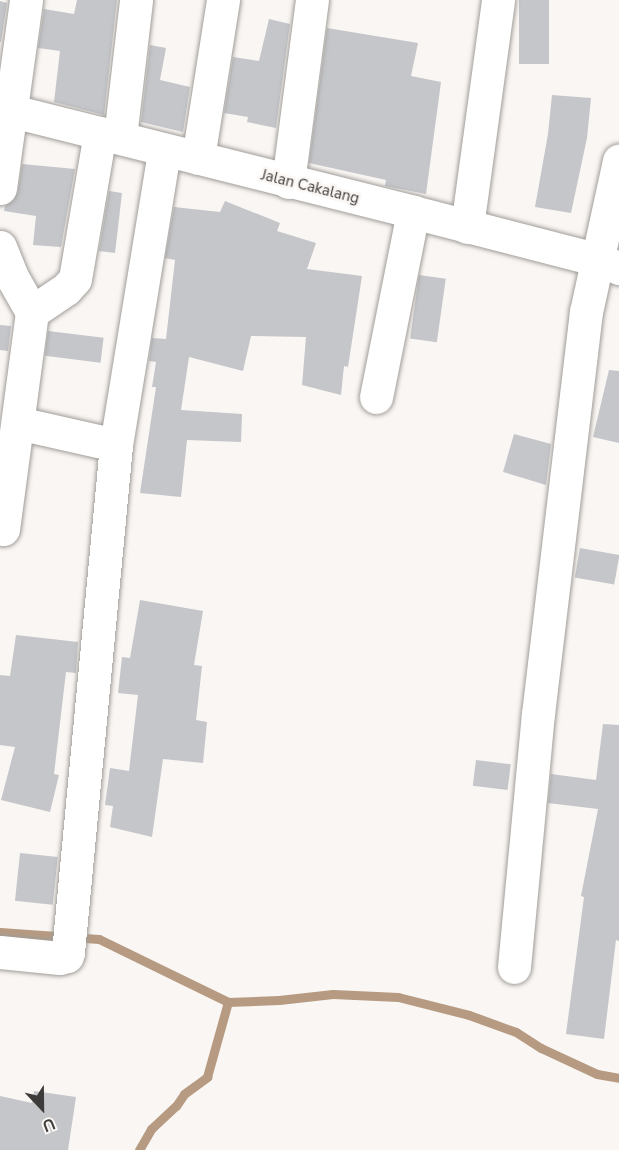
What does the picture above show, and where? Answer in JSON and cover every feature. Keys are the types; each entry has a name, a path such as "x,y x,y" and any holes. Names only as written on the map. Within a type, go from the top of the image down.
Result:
{"street":[{"path":"0,188 5,109 26,0"},
{"path":"32,312 66,290 75,279 110,135 136,0"},
{"path":"198,158 223,0"},
{"path":"288,182 312,0"},
{"path":"467,227 498,0"},
{"name":"Jalan Cakalang","path":"5,109 609,264"},
{"path":"0,952 60,958 67,956 116,445 164,151"},
{"path":"513,967 538,714 586,312 609,264 619,161"},
{"path":"376,397 413,212"},
{"path":"0,247 12,277 32,312 3,529"},
{"path":"18,423 116,445"}],"building":[{"path":"77,0 117,0 104,115 54,102 60,51 38,48 44,9 74,14"},
{"path":"519,0 549,0 549,64 519,64"},
{"path":"0,1 7,3 1,42 0,42"},
{"path":"269,19 290,24 276,128 247,122 248,117 224,113 233,57 259,61"},
{"path":"327,28 418,43 411,76 441,82 426,194 385,186 386,180 309,163"},
{"path":"150,45 166,48 160,80 190,87 183,132 141,122"},
{"path":"552,95 591,98 587,138 571,213 535,207 548,134"},
{"path":"22,164 75,169 61,247 33,245 36,216 4,211 5,206 14,200 18,191"},
{"path":"109,191 122,193 115,253 99,251"},
{"path":"225,201 280,223 277,231 316,243 307,269 362,276 348,367 344,366 341,395 302,385 306,337 251,336 243,371 189,357 181,410 242,414 241,442 187,440 181,497 140,493 156,387 152,387 156,362 149,361 152,338 166,339 175,260 165,258 174,207 220,212"},
{"path":"419,275 446,279 437,342 410,338"},
{"path":"0,325 11,326 8,351 0,350"},
{"path":"48,331 104,338 101,363 45,356"},
{"path":"609,370 619,371 619,443 593,437"},
{"path":"514,434 551,444 546,485 503,472"},
{"path":"580,548 619,555 614,584 575,578"},
{"path":"140,600 203,611 194,665 202,666 196,720 207,722 203,763 163,759 152,837 110,827 113,806 105,805 110,768 129,771 138,695 118,693 122,657 130,658"},
{"path":"16,635 78,642 76,673 66,672 54,774 59,775 50,812 1,800 15,747 0,745 0,675 10,676"},
{"path":"603,724 619,725 619,941 616,940 604,1039 566,1034 584,897 581,896 598,809 548,803 551,774 596,780"},
{"path":"476,760 511,764 508,790 473,786"},
{"path":"20,853 58,857 53,905 15,901"},
{"path":"34,1091 76,1097 68,1150 0,1150 0,1096 32,1103"}],"waterway":[{"path":"0,932 99,939 228,1002 279,1000 333,994 398,997 469,1015 516,1032 541,1048 597,1074 619,1078"},
{"path":"139,1150 151,1129 176,1106 184,1094 207,1077 228,1002"}]}
